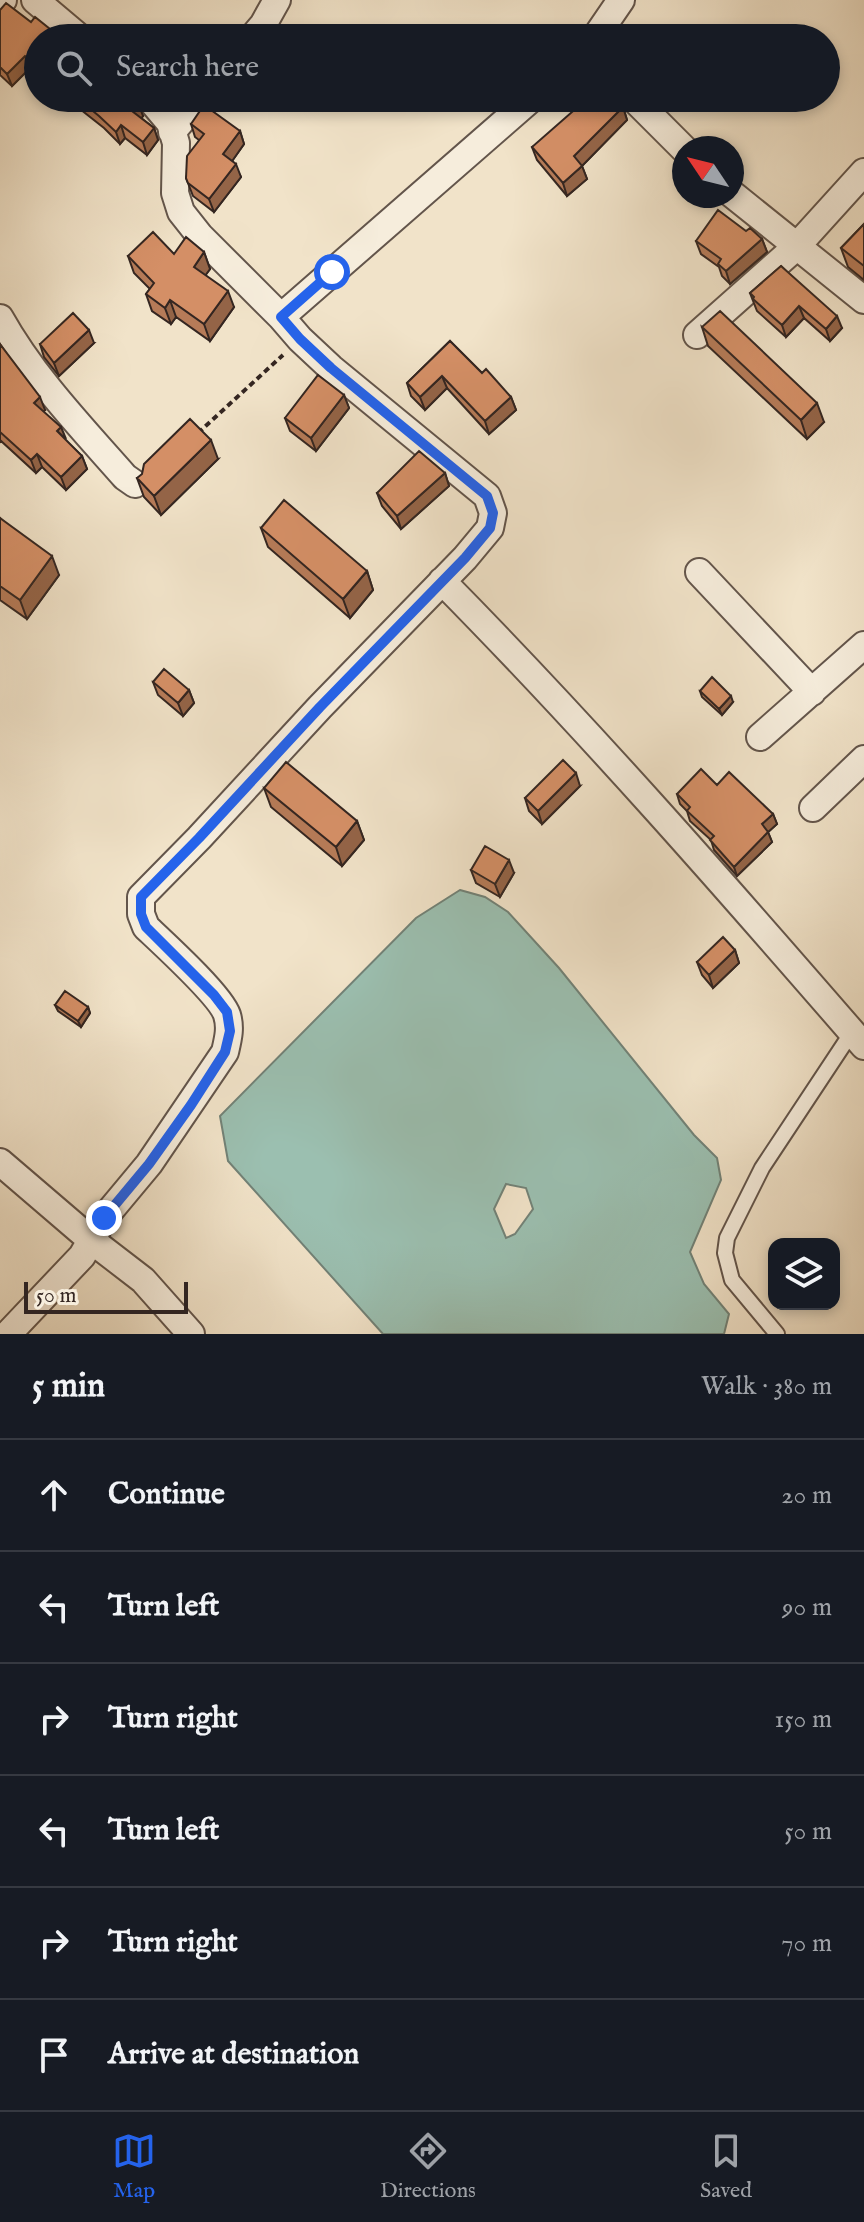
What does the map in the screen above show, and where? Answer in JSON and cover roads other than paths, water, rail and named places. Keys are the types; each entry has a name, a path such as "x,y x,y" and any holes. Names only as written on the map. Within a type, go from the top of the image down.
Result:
{"street":[{"path":"35,0 63,24"},
{"path":"264,24 277,0"},
{"path":"605,24 621,0"},
{"path":"8,1334 82,1256 104,1218 149,1164 225,1052 230,1031 227,1012 146,927 141,914 141,897 442,581 490,528 493,513 487,496 331,368 200,236 181,212 175,193 176,143 170,123 161,112"},
{"path":"172,132 189,112"},
{"path":"281,317 516,112"},
{"path":"647,112 672,137"},
{"path":"697,335 796,247 864,172"},
{"path":"744,204 864,300"},
{"path":"1,323 67,410 125,477 135,484"},
{"path":"699,572 812,692"},
{"path":"442,581 538,680 858,1039"},
{"path":"760,737 864,645"},
{"path":"813,808 864,759"},
{"path":"0,1162 143,1280 191,1334"}],"lane":[{"path":"777,1334 732,1280 725,1253 727,1238 762,1168 858,1039"}]}
